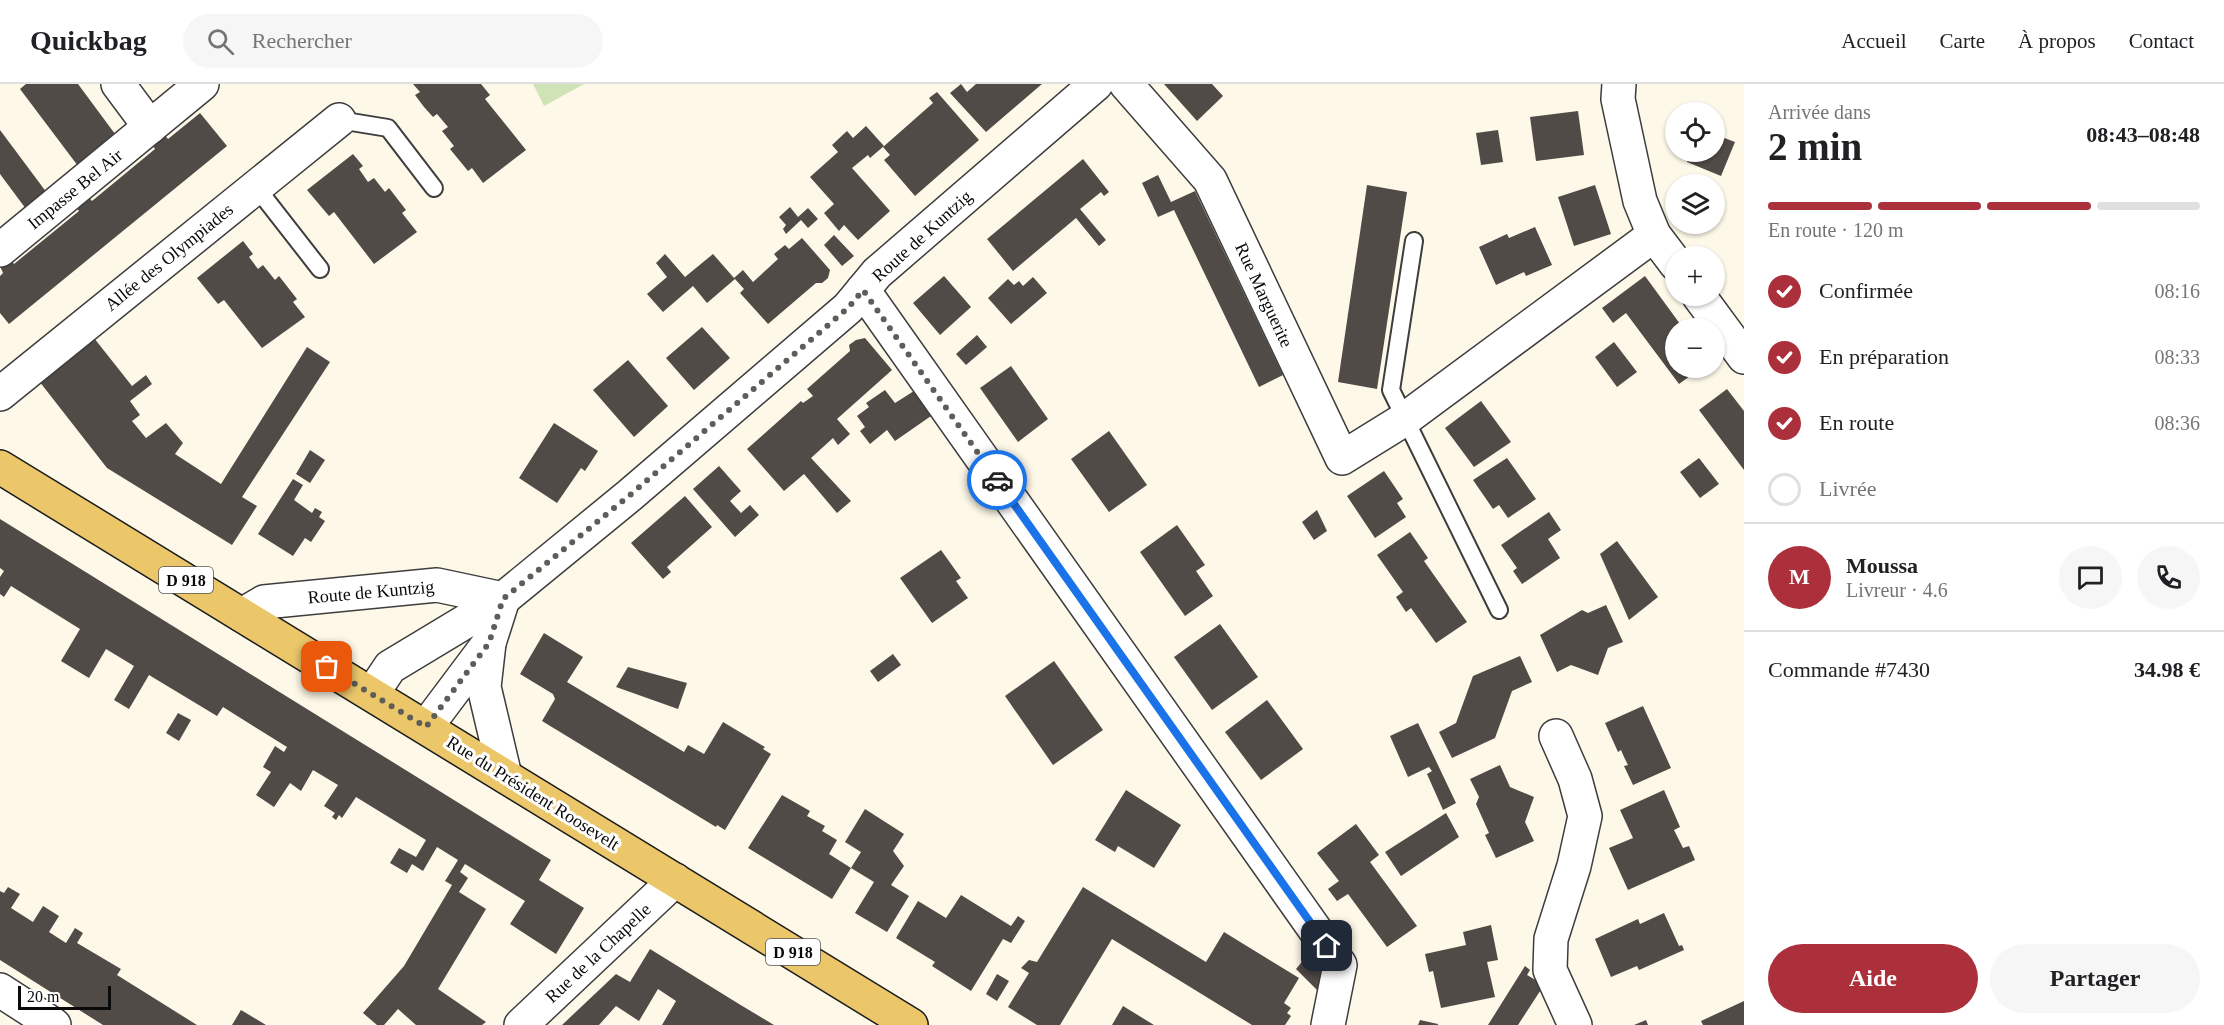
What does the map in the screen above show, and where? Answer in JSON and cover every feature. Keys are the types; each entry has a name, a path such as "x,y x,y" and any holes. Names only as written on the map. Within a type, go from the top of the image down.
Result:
{"main road":[{"name":"Rue du Président Roosevelt","path":"0,467 911,1025"}],"street":[{"path":"118,84 150,127"},
{"name":"Impasse Bel Air","path":"0,250 202,84"},
{"name":"Route de Kuntzig","path":"372,694 390,667 503,599 657,472 843,313 877,273 1096,84"},
{"name":"Rue Marguerite","path":"1126,84 1210,180 1342,458 1405,419 1654,235"},
{"path":"1619,84 1618,99 1640,201 1654,235 1665,250"},
{"name":"Allée des Olympiades","path":"0,394 339,120"},
{"path":"863,290 1340,965 1328,1025"},
{"path":"1706,306 1744,357"},
{"name":"Route de Kuntzig","path":"242,615 264,602 437,585 503,599"},
{"path":"503,599 489,643 484,687 505,776"},
{"path":"426,727 489,643"},
{"path":"1556,736 1575,778 1585,816 1574,866 1551,939 1550,970 1575,1025"},
{"name":"Rue de la Chapelle","path":"521,1025 675,880"},
{"path":"0,990 54,1025"}],"lane":[{"path":"339,120 388,128 434,188"},
{"path":"256,187 320,269"},
{"path":"1414,241 1391,390 1499,610"}],"green space":[{"path":"533,84 584,84 544,106"}],"building":[{"path":"26,84 78,84 118,138 78,166 20,89"},
{"path":"413,84 481,84 490,95 485,99 526,150 483,183 472,168 468,171 450,149 454,146 442,131 448,127 437,114 433,117 424,107 415,95 420,92"},
{"path":"961,84 967,92 976,84 1042,84 986,132 950,93"},
{"path":"1164,84 1212,84 1223,96 1197,121"},
{"path":"937,92 979,140 915,196 884,160 890,155 883,147 933,103 929,98"},
{"path":"1578,111 1584,155 1536,161 1530,117"},
{"path":"200,113 227,146 9,324 0,313 0,276 3,273 0,266 10,258 14,264 79,211 74,205 87,195 92,201 155,149 151,143 163,133 168,139"},
{"path":"866,126 884,146 870,158 868,155 852,168 890,211 858,240 844,225 839,231 824,213 834,204 810,177 838,152 832,145 847,131 853,138"},
{"path":"0,130 47,193 26,209 0,174"},
{"path":"1498,130 1503,162 1481,165 1476,133"},
{"path":"1725,138 1735,142 1722,174 1716,174 1687,162 1725,162"},
{"path":"353,154 363,166 359,169 368,182 374,178 385,192 389,188 406,210 402,213 417,232 374,264 334,212 329,216 307,190"},
{"path":"1083,159 1109,192 1104,196 1101,192 1080,209 1106,240 1099,246 1076,218 1013,271 987,239"},
{"path":"1158,175 1171,202 1195,191 1283,375 1259,387 1174,210 1158,217 1142,183"},
{"path":"1367,185 1407,192 1377,389 1338,382"},
{"path":"1595,185 1611,234 1574,246 1558,197"},
{"path":"790,207 798,217 808,208 818,219 808,228 801,220 786,234 783,229 786,225 779,217"},
{"path":"1535,227 1552,265 1526,276 1524,272 1496,285 1479,247 1507,234 1509,238"},
{"path":"834,235 854,256 842,266 824,245"},
{"path":"802,238 830,270 828,278 822,283 816,283 768,324 740,293 744,289 735,279 707,303 693,286 663,312 647,294 667,277 656,263 665,254 685,277 713,254 734,278 743,270 753,282 778,259 774,254 785,245 789,249"},
{"path":"243,241 253,254 249,257 258,269 263,265 275,280 279,276 297,299 293,302 305,317 262,348 224,300 218,304 197,278"},
{"path":"944,276 971,307 940,335 913,303"},
{"path":"1645,276 1676,318 1665,318 1665,365 1626,313 1613,323 1602,308"},
{"path":"1033,277 1047,293 1011,324 988,298 1008,279 1014,285 1019,281 1023,286"},
{"path":"702,327 730,358 694,390 666,358"},
{"path":"977,335 987,347 966,365 956,354"},
{"path":"94,338 132,386 146,375 152,384 130,401 140,415 132,421 146,438 166,423 183,443 175,454 221,484 307,347 330,362 242,497 257,506 232,545 107,468 39,381"},
{"path":"865,338 892,370 837,419 850,434 838,445 833,438 811,458 851,501 837,513 804,474 784,491 747,449 801,401 803,403 813,396 807,389 850,351 849,345"},
{"path":"1614,342 1637,372 1617,387 1595,357"},
{"path":"628,360 668,406 634,437 593,390"},
{"path":"1011,366 1048,419 1018,442 980,388"},
{"path":"1675,378 1687,378 1679,384"},
{"path":"1727,389 1744,411 1744,470 1699,410"},
{"path":"885,390 895,403 914,391 931,416 895,441 887,430 870,444 860,431 865,427 857,416 869,407 866,403"},
{"path":"1481,401 1511,442 1474,467 1445,428"},
{"path":"554,423 598,451 585,471 581,468 557,503 519,478"},
{"path":"1109,431 1147,485 1109,512 1071,459"},
{"path":"310,450 325,460 310,483 296,474"},
{"path":"1507,458 1536,499 1508,518 1499,505 1493,509 1473,480"},
{"path":"1699,458 1719,484 1700,498 1680,472"},
{"path":"719,466 741,491 730,501 741,513 750,505 759,515 735,537 693,489"},
{"path":"1384,471 1403,499 1397,503 1406,517 1375,538 1347,496"},
{"path":"293,479 303,485 294,500 312,513 315,508 322,512 319,517 325,521 311,542 305,538 293,556 258,534"},
{"path":"685,496 712,527 667,567 671,572 663,579 631,543"},
{"path":"1317,510 1327,531 1314,540 1302,522"},
{"path":"1549,512 1561,530 1548,539 1560,558 1522,584 1513,571 1517,568 1501,545"},
{"path":"0,519 551,860 539,880 584,908 556,954 510,924 525,901 465,864 460,872 468,878 459,892 486,909 438,989 486,1022 482,1025 416,1025 398,1009 384,1025 377,1025 363,1013 404,966 452,885 445,881 458,860 437,847 423,871 412,864 407,873 390,863 399,848 416,857 426,840 356,797 342,818 339,815 336,820 332,817 335,813 324,806 338,785 313,770 301,791 290,783 274,807 256,795 271,772 263,767 275,746 284,752 287,747 223,707 217,716 149,675 129,709 114,700 134,666 106,649 89,678 61,661 80,629 11,586 4,597 0,594 0,577 4,571 0,568"},
{"path":"1177,525 1205,565 1196,571 1213,596 1185,616 1140,552"},
{"path":"1410,532 1428,558 1424,561 1467,622 1436,643 1411,608 1406,612 1396,597 1403,592 1377,555"},
{"path":"1617,541 1658,597 1629,620 1600,554"},
{"path":"941,550 961,578 956,581 968,598 932,623 900,578"},
{"path":"1606,605 1623,642 1608,648 1598,675 1571,665 1557,672 1540,635 1582,610 1588,613"},
{"path":"1220,624 1258,677 1212,710 1174,657"},
{"path":"544,633 583,657 567,682 684,752 688,745 704,754 723,722 765,747 763,749 771,754 725,830 717,825 716,827 542,721 555,699 553,694 520,674"},
{"path":"893,654 901,665 878,682 870,671"},
{"path":"1520,656 1532,682 1512,691 1495,738 1452,758 1439,732 1456,723 1473,676"},
{"path":"1054,661 1103,730 1053,765 1005,696"},
{"path":"628,667 687,683 678,709 616,687"},
{"path":"1267,700 1303,749 1261,780 1225,732"},
{"path":"1643,706 1671,768 1633,785 1624,766 1628,765 1621,750 1618,752 1605,723"},
{"path":"178,713 191,720 179,741 166,733"},
{"path":"1418,723 1456,803 1443,810 1427,774 1432,771 1429,767 1408,777 1390,736"},
{"path":"1500,765 1510,787 1534,797 1525,822 1534,841 1496,858 1485,835 1489,833 1476,804 1479,797 1470,779"},
{"path":"1126,790 1181,825 1154,868 1118,846 1115,852 1095,840"},
{"path":"1664,790 1680,827 1674,830 1683,848 1689,846 1695,860 1628,890 1609,848 1633,838 1620,810"},
{"path":"782,795 810,811 807,816 825,826 822,831 837,840 829,854 851,868 832,899 748,848"},
{"path":"865,809 904,834 893,851 904,866 891,885 909,896 887,932 855,913 874,882 851,868 861,852 845,842"},
{"path":"1446,813 1459,837 1401,876 1385,852"},
{"path":"1356,824 1379,855 1370,862 1417,926 1387,947 1348,894 1337,901 1328,889 1339,881 1317,853"},
{"path":"8,887 20,894 11,908 33,922 43,906 59,916 49,932 66,943 75,928 83,933 77,943 121,969 117,975 197,1025 103,1025 0,960 0,891 4,893"},
{"path":"1083,887 1206,962 1224,932 1299,978 1284,1003 1291,1008 1287,1013 1291,1016 1285,1025 1252,1025 1112,939 1060,1025 1037,1025 1008,1007 1029,973 1021,968 1029,960 1037,962"},
{"path":"961,895 1011,926 1018,916 1025,921 1011,943 1003,939 971,991 932,966 935,962 896,938 918,901 946,918"},
{"path":"1664,913 1679,946 1682,945 1684,950 1639,970 1637,966 1611,977 1595,939 1638,919 1640,924"},
{"path":"1491,925 1498,960 1487,962 1495,997 1441,1008 1433,971 1429,972 1425,954 1466,945 1463,932"},
{"path":"650,949 774,1025 662,1025 676,1001 658,989 639,1021 616,1006 599,1025 562,1025 616,974 630,982"},
{"path":"1310,952 1324,972 1320,993 1296,969"},
{"path":"1525,966 1530,970 1527,975 1544,985 1518,1025 1488,1025"},
{"path":"997,974 1009,981 997,1001 986,994"},
{"path":"1744,1001 1744,1025 1703,1025 1701,1021"},
{"path":"1123,1006 1154,1025 1112,1025"},
{"path":"241,1010 266,1025 232,1025"},
{"path":"1420,1020 1438,1024 1438,1025 1418,1025"},
{"path":"1646,1020 1648,1025 1634,1025"}],"way so far":[{"path":"327,667 426,727 489,643 503,599 630,495 848,308 863,290 997,480"}],"route":[{"path":"997,480 1327,946"}]}
